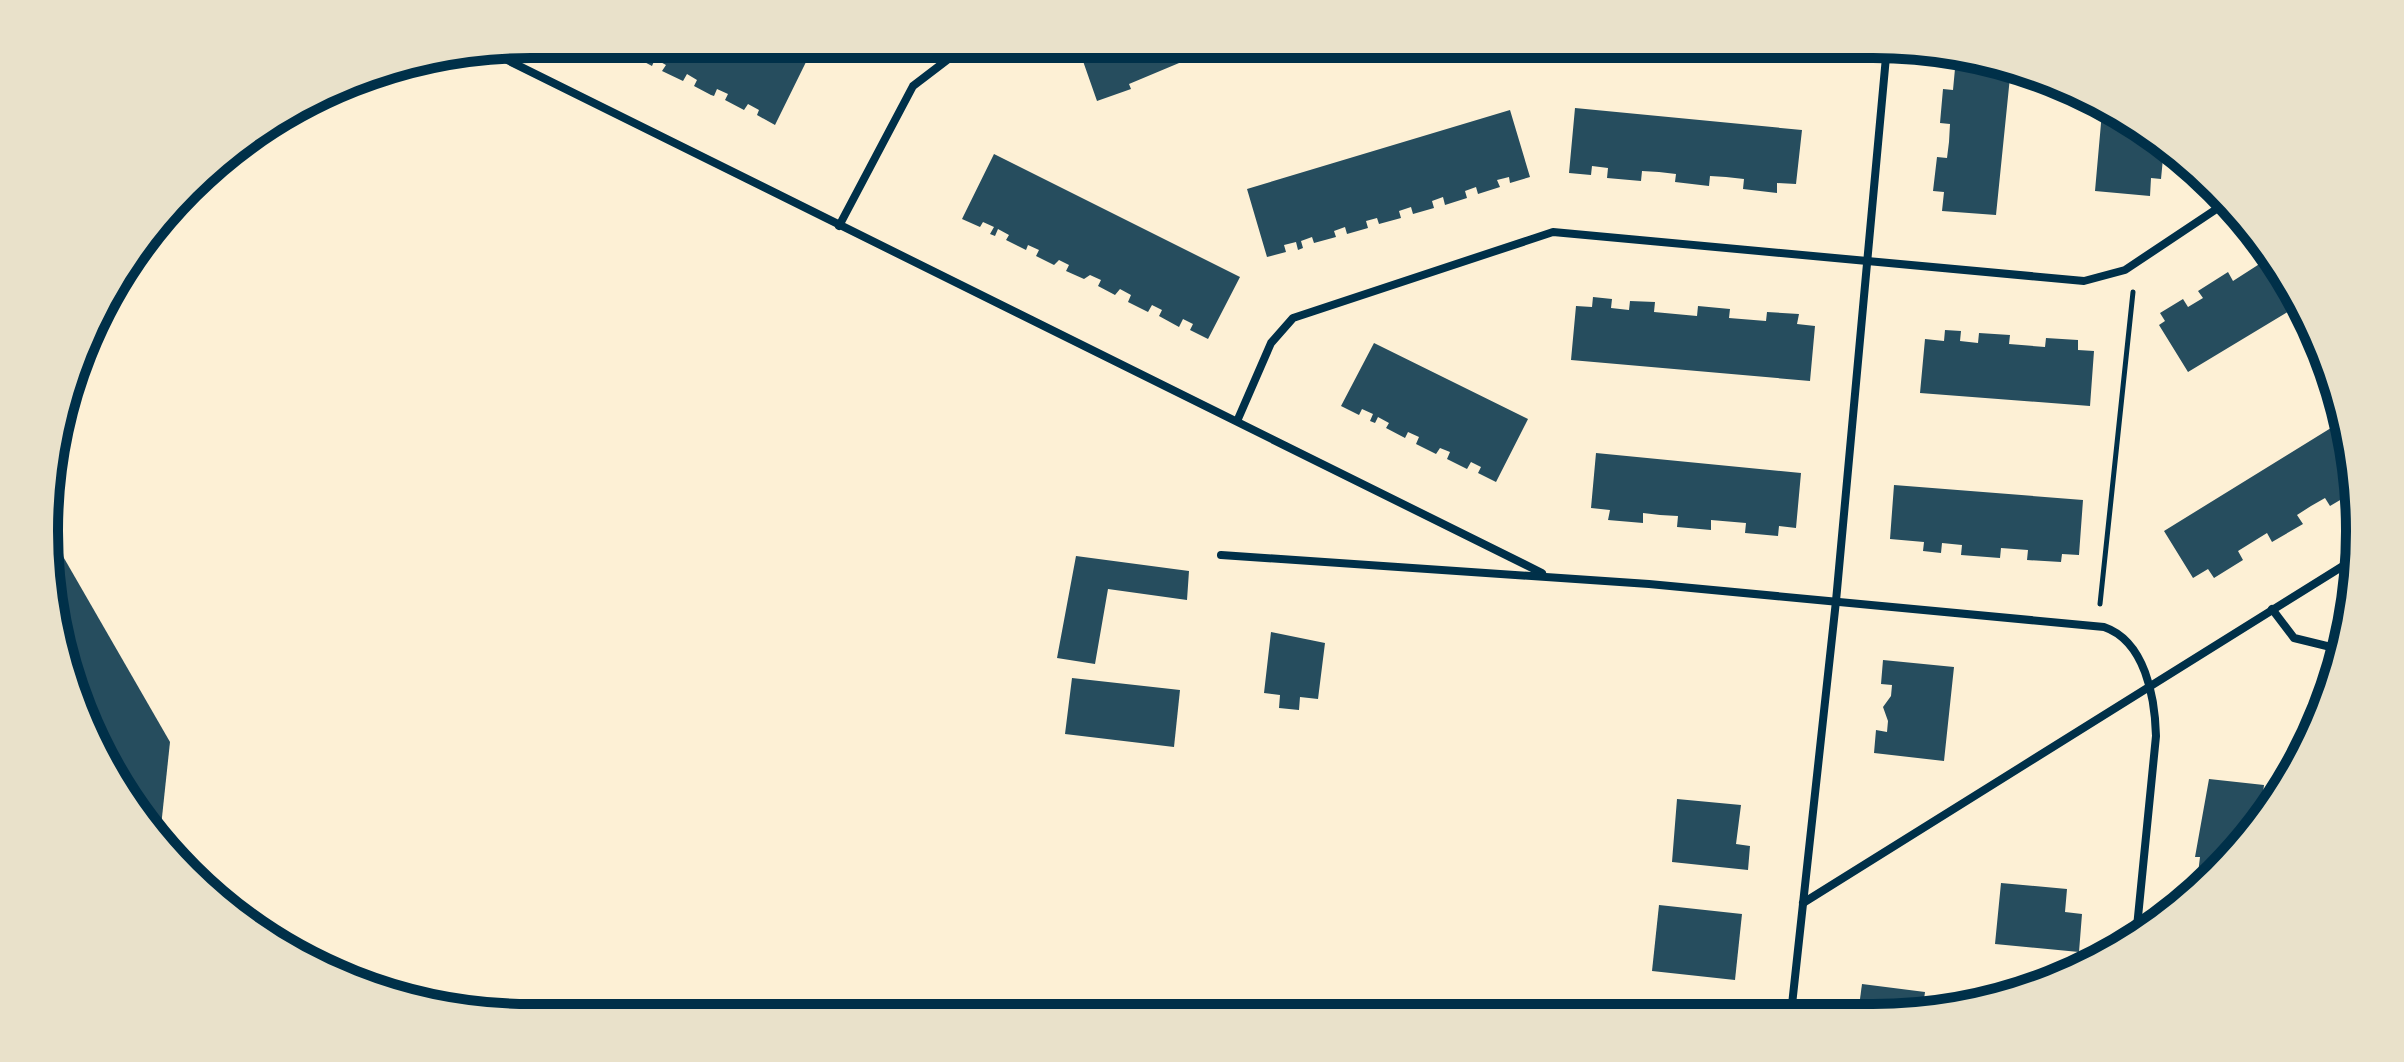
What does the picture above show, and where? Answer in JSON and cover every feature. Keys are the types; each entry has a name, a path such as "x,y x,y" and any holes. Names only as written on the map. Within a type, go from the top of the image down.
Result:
{"street":[{"path":"514,63 517,58"},
{"path":"839,226 913,86 950,58"},
{"path":"1792,1004 1836,601 1886,58"},
{"path":"505,59 839,226 1238,419 1548,576"},
{"path":"1238,419 1271,343 1293,318 1553,232 2084,281 2105,278 2136,263 2218,208"},
{"path":"1221,555 1548,576 2097,626 2119,632 2150,683 2156,736 2137,923"},
{"path":"1803,903 2150,683 2345,565"},
{"path":"2272,609 2294,638 2331,647"}],"path":[{"path":"2097,626 2136,263"}],"building":[{"path":"637,58 798,58 806,62 775,125 757,115 759,110 748,104 744,110 725,100 728,94 717,89 714,96 694,86 697,80 687,74 683,81 662,71 666,65 655,59 652,66"},
{"path":"1082,58 1191,58 1129,84 1131,89 1097,101"},
{"path":"1955,65 2010,78 1996,215 1942,211 1944,192 1933,191 1937,157 1947,158 1950,124 1940,123 1943,89 1953,90"},
{"path":"1575,108 1802,130 1796,184 1777,183 1777,193 1743,189 1744,179 1726,177 1710,176 1709,186 1675,182 1676,174 1659,172 1642,171 1641,181 1607,178 1608,168 1592,166 1591,175 1569,173"},
{"path":"1510,110 1530,177 1510,183 1509,177 1497,180 1500,187 1478,194 1476,187 1465,191 1467,198 1445,205 1443,197 1432,201 1434,208 1413,214 1411,207 1399,211 1401,218 1379,224 1377,218 1366,221 1368,228 1347,234 1345,227 1334,231 1336,237 1314,243 1312,237 1301,241 1303,248 1298,250 1296,242 1284,245 1286,252 1267,257 1247,189"},
{"path":"2102,117 2163,158 2161,179 2151,178 2150,196 2095,191"},
{"path":"994,154 1240,277 1208,339 1190,330 1193,324 1183,319 1179,327 1159,316 1162,310 1152,305 1148,312 1128,302 1131,295 1120,289 1115,295 1098,286 1101,280 1090,275 1084,279 1066,271 1069,265 1059,260 1054,265 1036,256 1039,250 1028,245 1026,250 1006,240 1009,235 998,229 995,236 990,234 994,227 983,222 980,227 962,219"},
{"path":"2256,254 2291,310 2188,372 2159,325 2165,321 2160,313 2183,299 2188,307 2203,298 2198,291 2228,272 2233,281 2261,263"},
{"path":"1593,297 1612,299 1611,308 1629,310 1630,301 1655,302 1654,312 1697,316 1698,306 1730,309 1729,318 1766,321 1767,312 1799,314 1797,324 1815,326 1810,381 1571,360 1576,306 1592,307"},
{"path":"1945,330 1961,331 1960,341 1978,343 1979,333 2010,335 2009,344 2045,347 2046,338 2078,340 2078,350 2094,351 2090,406 1920,393 1925,339 1944,341"},
{"path":"1374,343 1528,419 1496,482 1478,473 1481,467 1471,462 1467,469 1447,459 1450,452 1440,448 1436,454 1416,444 1419,437 1408,432 1405,438 1386,428 1389,423 1378,417 1375,423 1370,421 1373,414 1362,409 1359,415 1341,406"},
{"path":"2334,426 2345,497 2330,506 2325,498 2311,506 2297,515 2303,524 2272,542 2267,533 2238,551 2243,560 2214,578 2208,569 2193,578 2164,531"},
{"path":"1596,453 1801,473 1796,528 1779,526 1778,536 1745,533 1746,523 1711,520 1711,530 1677,527 1678,516 1643,513 1643,523 1608,520 1610,510 1591,508"},
{"path":"1894,485 2083,500 2079,555 2062,554 2061,562 2027,560 2028,550 2001,548 2000,558 1961,555 1962,545 1942,543 1941,553 1923,551 1924,542 1890,539"},
{"path":"59,549 170,742 161,825 121,768 83,683 67,623"},
{"path":"1076,556 1189,571 1187,600 1108,589 1095,664 1057,658"},
{"path":"1271,632 1325,643 1318,699 1300,697 1299,710 1279,708 1280,695 1264,693"},
{"path":"1883,660 1954,667 1944,761 1874,753 1876,730 1887,732 1888,721 1883,707 1891,696 1892,685 1881,684"},
{"path":"1072,678 1180,690 1174,747 1065,734"},
{"path":"2209,779 2264,785 2262,799 2248,819 2198,874 2200,857 2195,857"},
{"path":"1677,799 1741,805 1736,844 1750,846 1748,870 1672,862"},
{"path":"2001,883 2067,889 2065,912 2082,914 2079,952 1995,944"},
{"path":"1659,905 1742,914 1735,980 1652,971"},
{"path":"1862,984 1925,992 1924,1001 1859,1004"}]}
